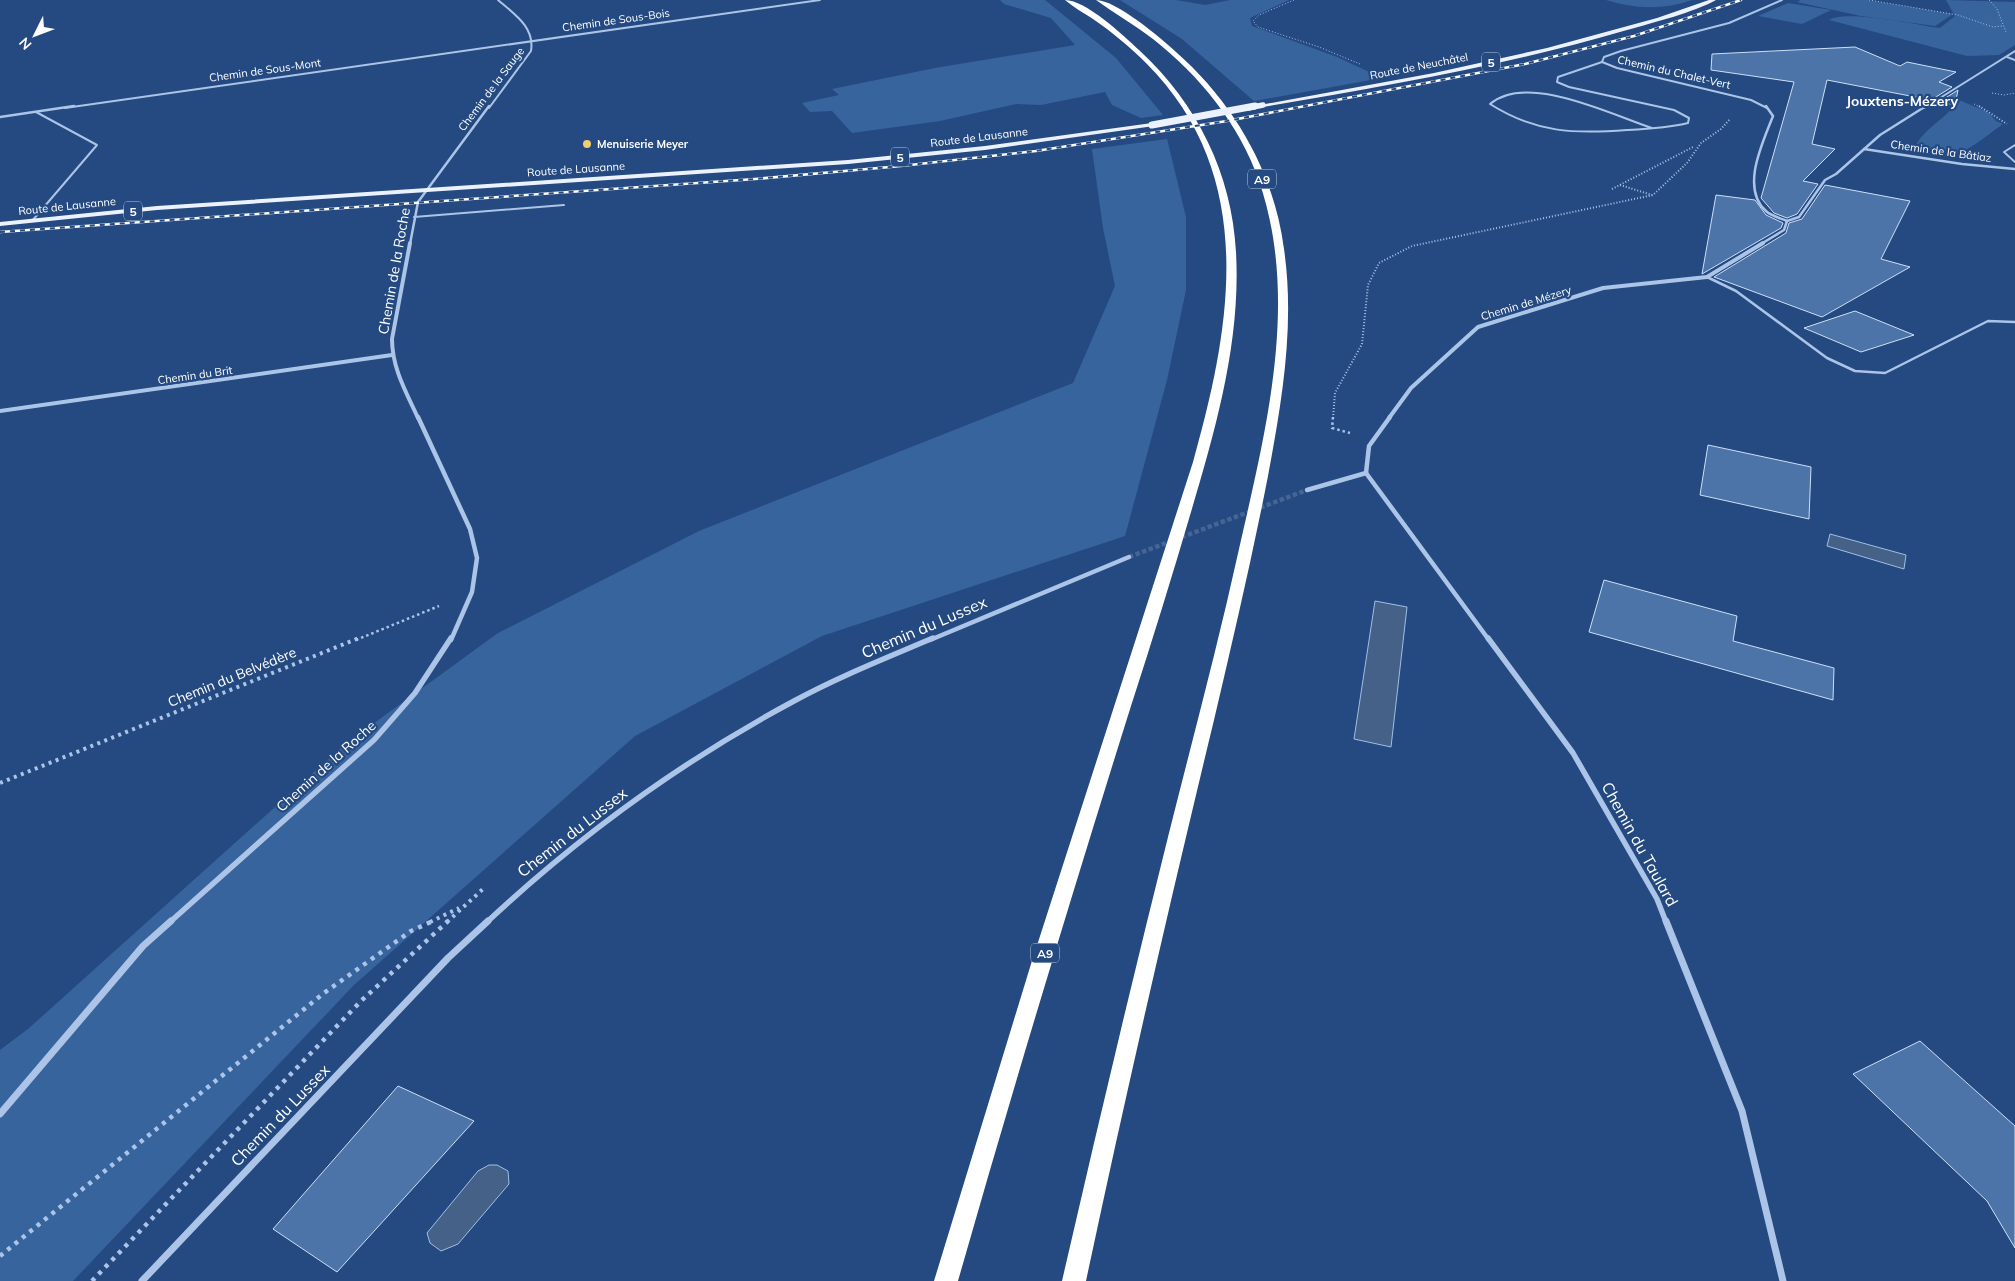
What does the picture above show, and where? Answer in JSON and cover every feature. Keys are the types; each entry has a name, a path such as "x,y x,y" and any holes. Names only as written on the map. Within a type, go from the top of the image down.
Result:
{"highway":[{"name":"A9","path":"946,1281 990,1129 1185,509 1211,416 1227,337 1232,261 1231,235 1223,187 1208,145 1177,93 1152,64 1109,27 1068,0"},
{"name":"A9","path":"1074,1281 1131,1028 1253,520 1274,406 1282,342 1282,263 1278,236 1265,186 1246,143 1212,92 1185,62 1138,25 1099,0"}],"main road":[{"name":"Route de Neuchâtel","path":"1152,124 1399,81 1568,44 1656,20 1714,0"},
{"name":"Route de Lausanne","path":"0,224 157,208 848,162 985,148 1152,124"}],"street":[{"name":"Chemin de la Sauge","path":"426,190 531,51 533,41 530,31 498,0"},
{"name":"Chemin de Sous-Bois","path":"533,41 820,0"},
{"name":"Chemin du Chalet-Vert","path":"1782,0 1729,23 1621,51 1604,57 1602,62 1617,68 1731,94 1766,106 1773,116 1756,170 1754,192 1766,212 1787,221"},
{"name":"Chemin de Sous-Mont","path":"0,117 533,41"},
{"path":"1707,277 1784,230 1787,221 1799,217 1825,180 1836,174 1880,135 2015,51"},
{"name":"Chemin de la Bâtiaz","path":"1864,148 1962,164 2015,169"},
{"name":"Chemin de la Roche","path":"0,1114 144,946 374,740 415,693 450,641 472,592 477,558 470,529 397,373 392,355 392,338 414,217 418,202 426,190"},
{"name":"Chemin de Mézery","path":"1366,473 1369,446 1411,388 1478,327 1603,288 1707,277"},
{"name":"Chemin du Brit","path":"0,411 392,355"},
{"path":"1307,490 1366,473"},
{"name":"Chemin du Taulard","path":"1366,473 1573,753 1657,899 1742,1111 1783,1281"},
{"name":"Chemin du Lussex","path":"142,1281 448,958 524,887 597,827 705,752 795,700 883,659 1129,557"}],"lane":[{"path":"2007,57 2015,60"},
{"path":"1602,62 1558,77 1557,82 1569,87 1674,110 1689,118 1688,123 1652,128 1584,134 1550,130 1506,115 1490,104 1494,100 1512,95 1540,93 1652,128"},
{"path":"32,221 97,145 36,112"},
{"path":"2015,145 2004,152 2015,162"},
{"path":"414,217 564,205"},
{"path":"1707,277 1736,291 1827,358 1855,371 1885,373 1988,321 2015,322"}],"path":[{"path":"1294,0 1259,15 1253,21 1258,27 1319,47 1399,81"},
{"path":"1869,0 1948,13 1993,27 2002,26 1998,9 1990,0"},
{"path":"1971,103 1991,112 2002,122 2008,124"},
{"path":"1612,189 1701,143 1721,129 1732,116"},
{"path":"1332,428 1335,393 1362,344 1368,285 1379,263 1412,246 1546,216 1653,195 1686,163 1701,143"},
{"path":"1620,185 1653,195"},
{"name":"Chemin du Belvédère","path":"0,782 472,592"},
{"path":"0,1256 324,993 411,931 462,906 361,1001 92,1281"}],"shaded area":[{"path":"1000,0 1045,0 1116,58 1163,115 1141,118 1112,105 1105,92 1041,105 1016,104 940,121 852,133 832,111 810,112 802,103 839,95 832,89 935,68 1075,45 1051,18 1004,4"},
{"path":"1120,0 1176,0 1205,5 1230,0 1289,0 1250,18 1252,26 1337,57 1382,78 1254,101 1182,39"},
{"path":"1606,0 1692,0 1660,7 1638,7"},
{"path":"1801,0 1867,0 1953,14 1935,26 1861,16 1797,2"},
{"path":"1946,0 2015,2 2015,45 1999,55 1967,56 1829,20 1850,16 1866,17 1940,28 1955,16"},
{"path":"1788,3 1831,10 1802,24 1758,16"},
{"path":"1959,100 1988,112 1996,121 2003,124 1972,146 1950,156 1927,153 1916,145 1926,132 1949,112"},
{"path":"1167,139 1186,217 1186,290 1167,380 1125,536 822,636 635,736 354,985 73,1281 0,1281 0,1050 28,1029 344,745 498,633 699,531 1073,383 1115,286 1103,228 1092,149"},
{"path":"1830,534 1906,555 1904,569 1827,546"},
{"path":"1375,601 1407,607 1391,747 1354,739"},
{"path":"489,1165 497,1165 508,1171 509,1184 458,1244 441,1251 430,1243 427,1233 478,1171"}],"building":[{"path":"1855,47 1900,66 1907,62 1956,72 1939,82 1952,87 1931,100 1827,80 1812,144 1835,149 1803,181 1818,184 1797,214 1787,218 1774,213 1761,198 1794,82 1711,70 1712,54"},
{"path":"1958,90 1955,105 1939,102"},
{"path":"1825,185 1910,201 1881,259 1910,267 1822,317 1714,277 1786,233 1789,223 1802,219"},
{"path":"1716,195 1755,200 1766,215 1783,223 1781,228 1702,274"},
{"path":"1855,311 1914,335 1861,352 1804,328"},
{"path":"1708,445 1811,467 1809,519 1700,495"},
{"path":"1604,580 1737,616 1733,641 1834,668 1833,700 1589,632"},
{"path":"1920,1041 2015,1126 2015,1248 1987,1201 1853,1074"},
{"path":"398,1086 474,1121 337,1272 273,1229"}],"tunnel":[{"path":"1129,557 1307,490"}],"railway":[{"path":"0,232 755,179 901,166 1036,151 1227,121 1525,64 1634,36 1741,0"}],"place":[{"name":"Menuiserie Meyer","path":"587,144"}],"district":[{"name":"Jouxtens-Mézery","path":"1902,101"}]}
